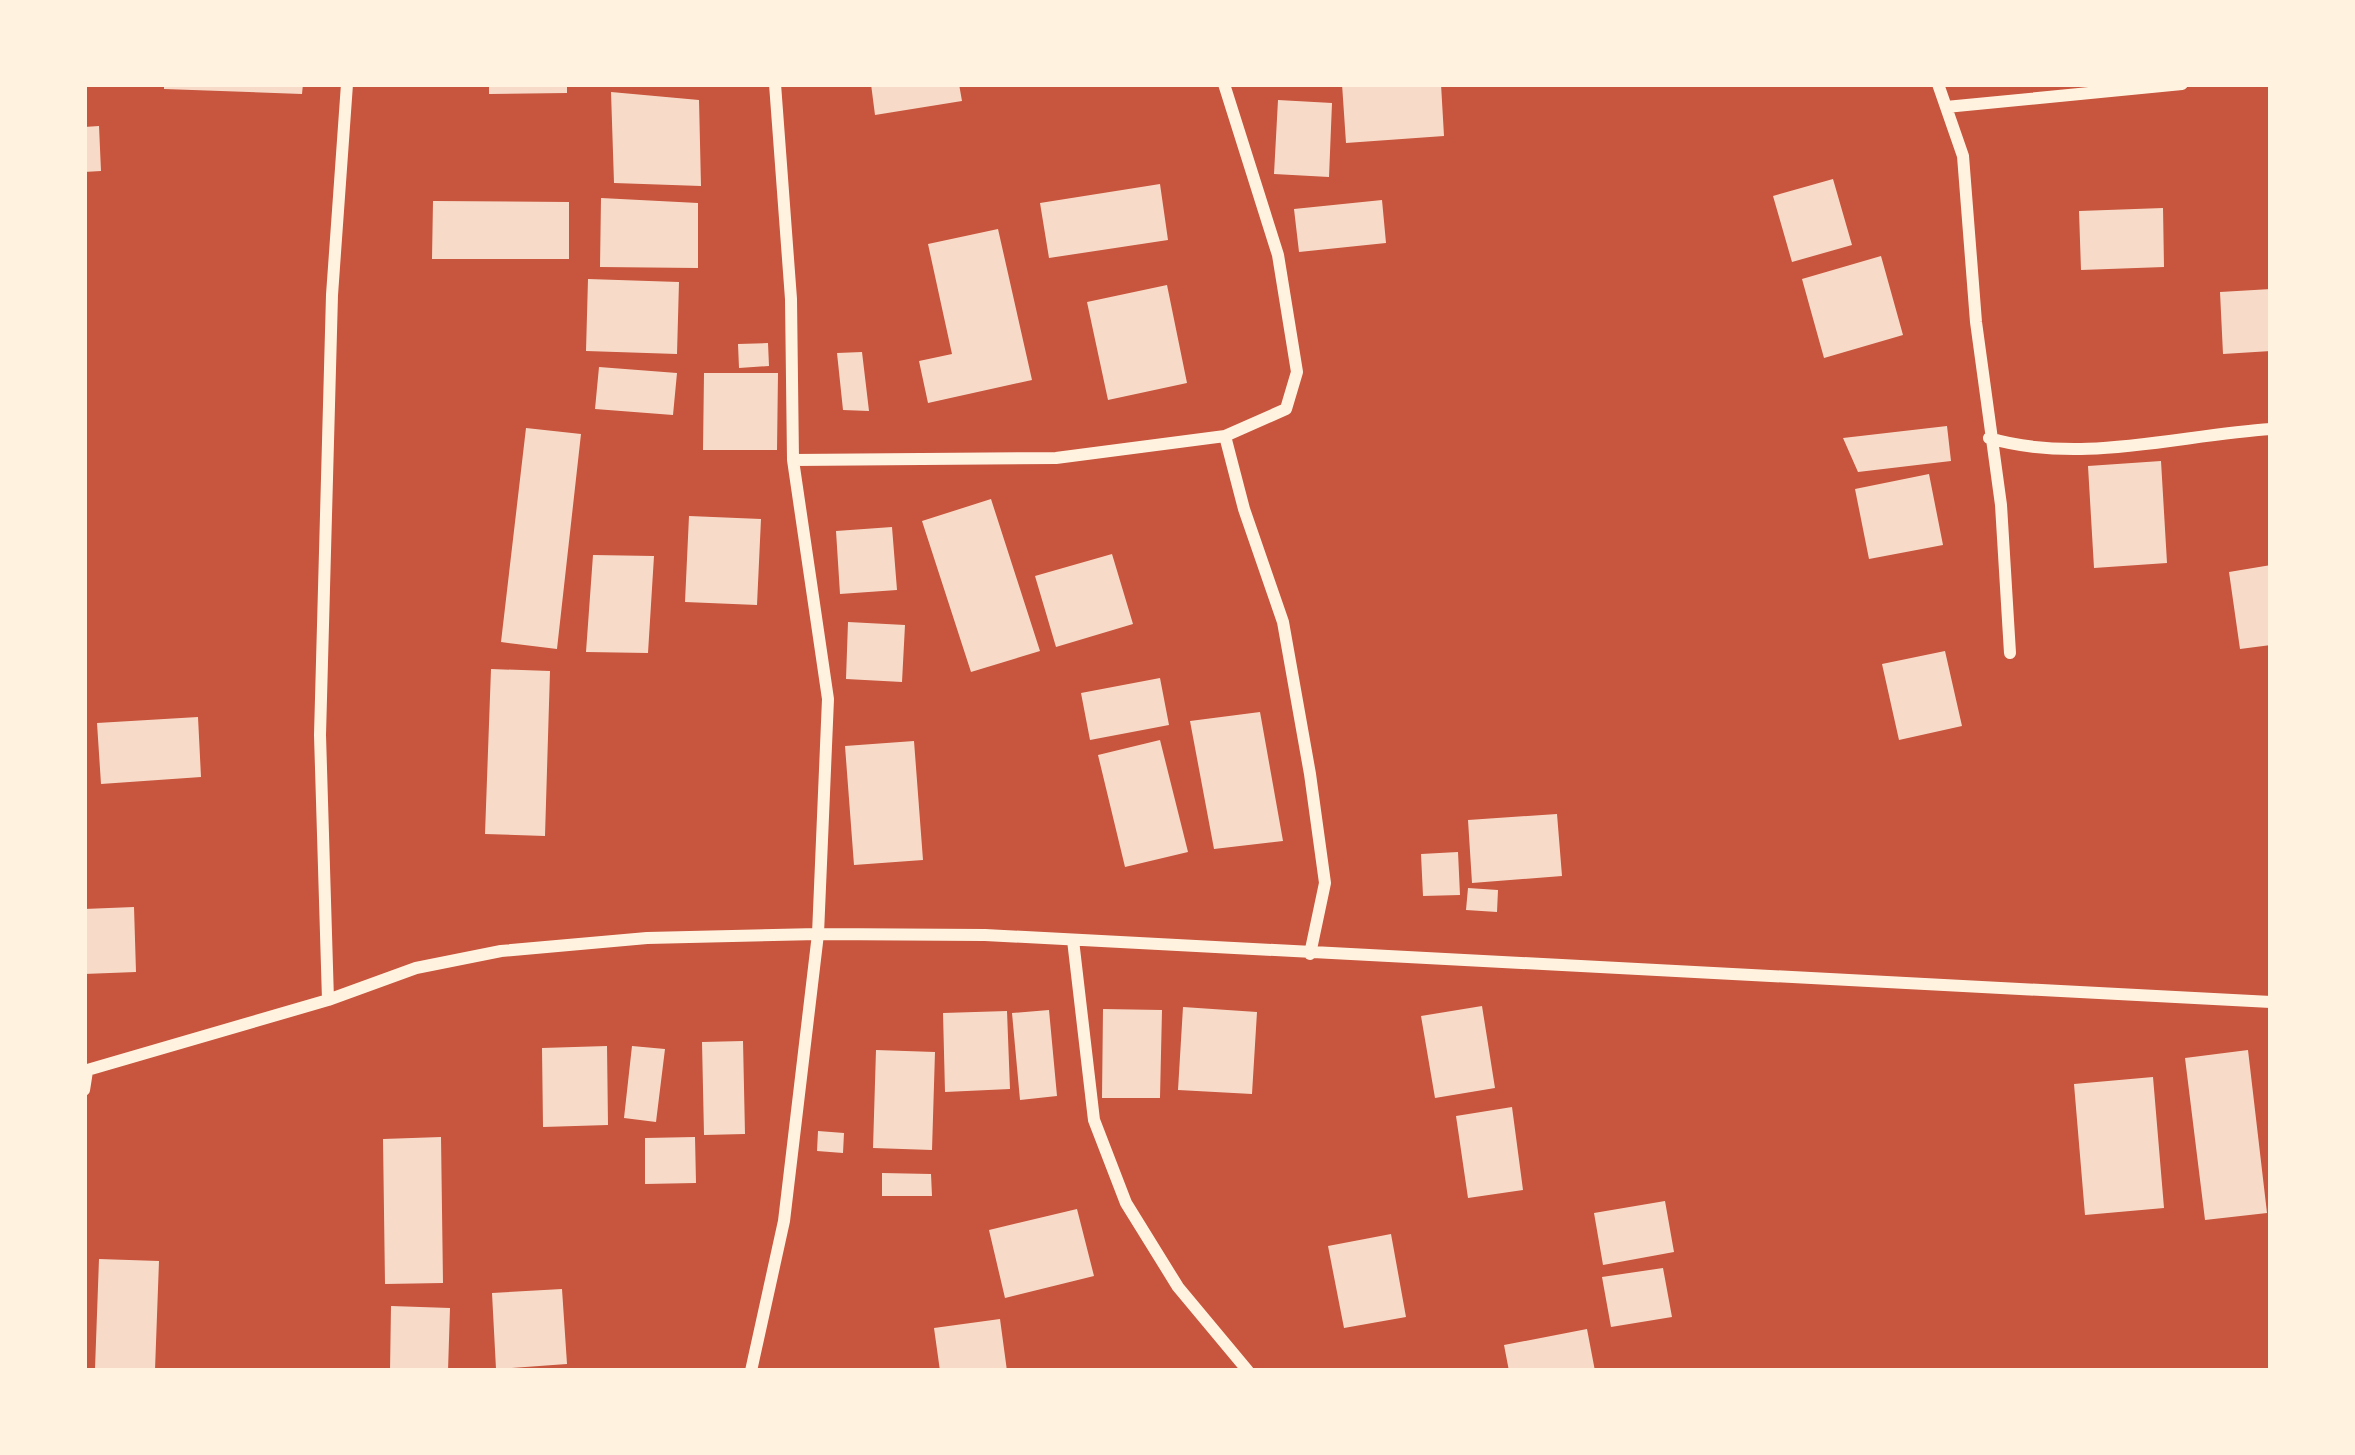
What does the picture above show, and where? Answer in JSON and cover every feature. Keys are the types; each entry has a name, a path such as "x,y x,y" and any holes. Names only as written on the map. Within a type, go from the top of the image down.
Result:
{"street":[{"path":"328,1000 320,735 332,296 347,84"},
{"path":"751,1371 784,1221 818,934 828,699 793,460 790,298 775,84"},
{"path":"793,460 1056,458 1225,436 1286,409 1297,372 1278,255 1225,84"},
{"path":"1938,84 1964,156 1989,438 2001,505 2011,652"},
{"path":"1946,107 2182,84"},
{"path":"1989,438 2024,448 2135,446 2271,429"},
{"path":"1225,436 1283,622 1310,774 1325,883 1310,954"},
{"path":"84,1090 86,1071 328,1000 416,968 500,951 647,938 818,934 1073,940 2271,1002"},
{"path":"1073,940 1094,1120 1126,1203 1178,1287 1248,1371"}],"building":[{"path":"164,84 303,84 302,94 164,89"},
{"path":"489,84 567,84 567,93 489,94"},
{"path":"871,84 959,84 962,101 875,115"},
{"path":"1342,84 1441,84 1444,136 1346,143"},
{"path":"611,92 699,100 701,186 614,183"},
{"path":"1278,100 1332,103 1329,177 1274,174"},
{"path":"99,126 101,171 84,172 84,127"},
{"path":"1833,179 1852,245 1792,262 1773,196"},
{"path":"1160,184 1168,240 1049,258 1040,203"},
{"path":"601,198 698,203 698,268 600,267"},
{"path":"1382,200 1386,243 1299,252 1294,209"},
{"path":"433,201 569,202 569,259 432,259"},
{"path":"2163,208 2164,267 2081,270 2079,211"},
{"path":"998,229 1032,380 928,403 919,361 952,354 928,244"},
{"path":"1881,256 1903,335 1824,358 1802,279"},
{"path":"588,279 679,282 677,354 586,351"},
{"path":"1167,285 1187,383 1108,400 1087,302"},
{"path":"2271,289 2271,351 2223,354 2220,292"},
{"path":"768,343 769,366 739,368 738,344"},
{"path":"862,352 869,411 843,410 837,353"},
{"path":"599,367 677,373 673,415 595,409"},
{"path":"704,373 778,373 777,450 703,450"},
{"path":"1947,426 1951,461 1858,472 1843,438"},
{"path":"526,428 581,434 557,649 501,642"},
{"path":"2161,461 2167,563 2094,568 2088,466"},
{"path":"1929,474 1943,545 1869,559 1855,489"},
{"path":"991,499 1040,651 971,672 922,521"},
{"path":"689,516 761,519 757,605 685,602"},
{"path":"892,527 897,590 840,594 836,531"},
{"path":"1112,554 1133,624 1056,647 1035,576"},
{"path":"593,555 654,556 648,653 586,652"},
{"path":"2271,565 2271,645 2240,649 2229,572"},
{"path":"848,622 905,625 902,682 846,679"},
{"path":"1945,651 1962,726 1899,740 1882,664"},
{"path":"491,669 550,671 545,836 485,834"},
{"path":"1160,678 1169,725 1090,740 1081,693"},
{"path":"1260,712 1283,841 1214,849 1190,721"},
{"path":"198,717 201,777 101,784 97,723"},
{"path":"1160,740 1188,852 1125,867 1098,755"},
{"path":"914,741 923,860 854,865 845,746"},
{"path":"1557,814 1562,876 1472,883 1468,820"},
{"path":"1458,852 1460,895 1423,896 1421,854"},
{"path":"1468,888 1498,890 1497,912 1466,910"},
{"path":"134,907 136,972 84,974 84,909"},
{"path":"1482,1006 1495,1088 1435,1098 1421,1016"},
{"path":"1183,1007 1257,1012 1252,1094 1178,1090"},
{"path":"1103,1009 1162,1010 1160,1098 1102,1098"},
{"path":"1049,1010 1057,1096 1020,1100 1012,1013"},
{"path":"1007,1011 1010,1089 945,1092 943,1013"},
{"path":"743,1041 745,1134 704,1135 702,1042"},
{"path":"607,1046 608,1125 543,1127 542,1048"},
{"path":"632,1046 665,1049 656,1122 624,1118"},
{"path":"876,1050 935,1052 932,1150 873,1148"},
{"path":"2248,1050 2267,1213 2205,1220 2185,1058"},
{"path":"2153,1077 2164,1208 2085,1215 2074,1084"},
{"path":"1512,1107 1523,1190 1468,1198 1456,1116"},
{"path":"818,1131 844,1133 843,1153 817,1151"},
{"path":"441,1137 443,1283 385,1284 383,1139"},
{"path":"695,1137 696,1183 645,1184 645,1138"},
{"path":"882,1173 931,1174 932,1196 882,1196"},
{"path":"1665,1201 1674,1252 1603,1265 1594,1213"},
{"path":"1077,1209 1094,1276 1005,1298 989,1230"},
{"path":"1391,1234 1406,1317 1344,1328 1328,1246"},
{"path":"99,1259 159,1261 155,1370 95,1369"},
{"path":"1663,1268 1672,1317 1611,1327 1602,1277"},
{"path":"562,1289 567,1364 496,1369 492,1293"},
{"path":"391,1306 450,1308 448,1371 390,1371"},
{"path":"1000,1319 1007,1371 940,1371 934,1328"},
{"path":"1587,1329 1595,1371 1509,1371 1504,1345"}]}
